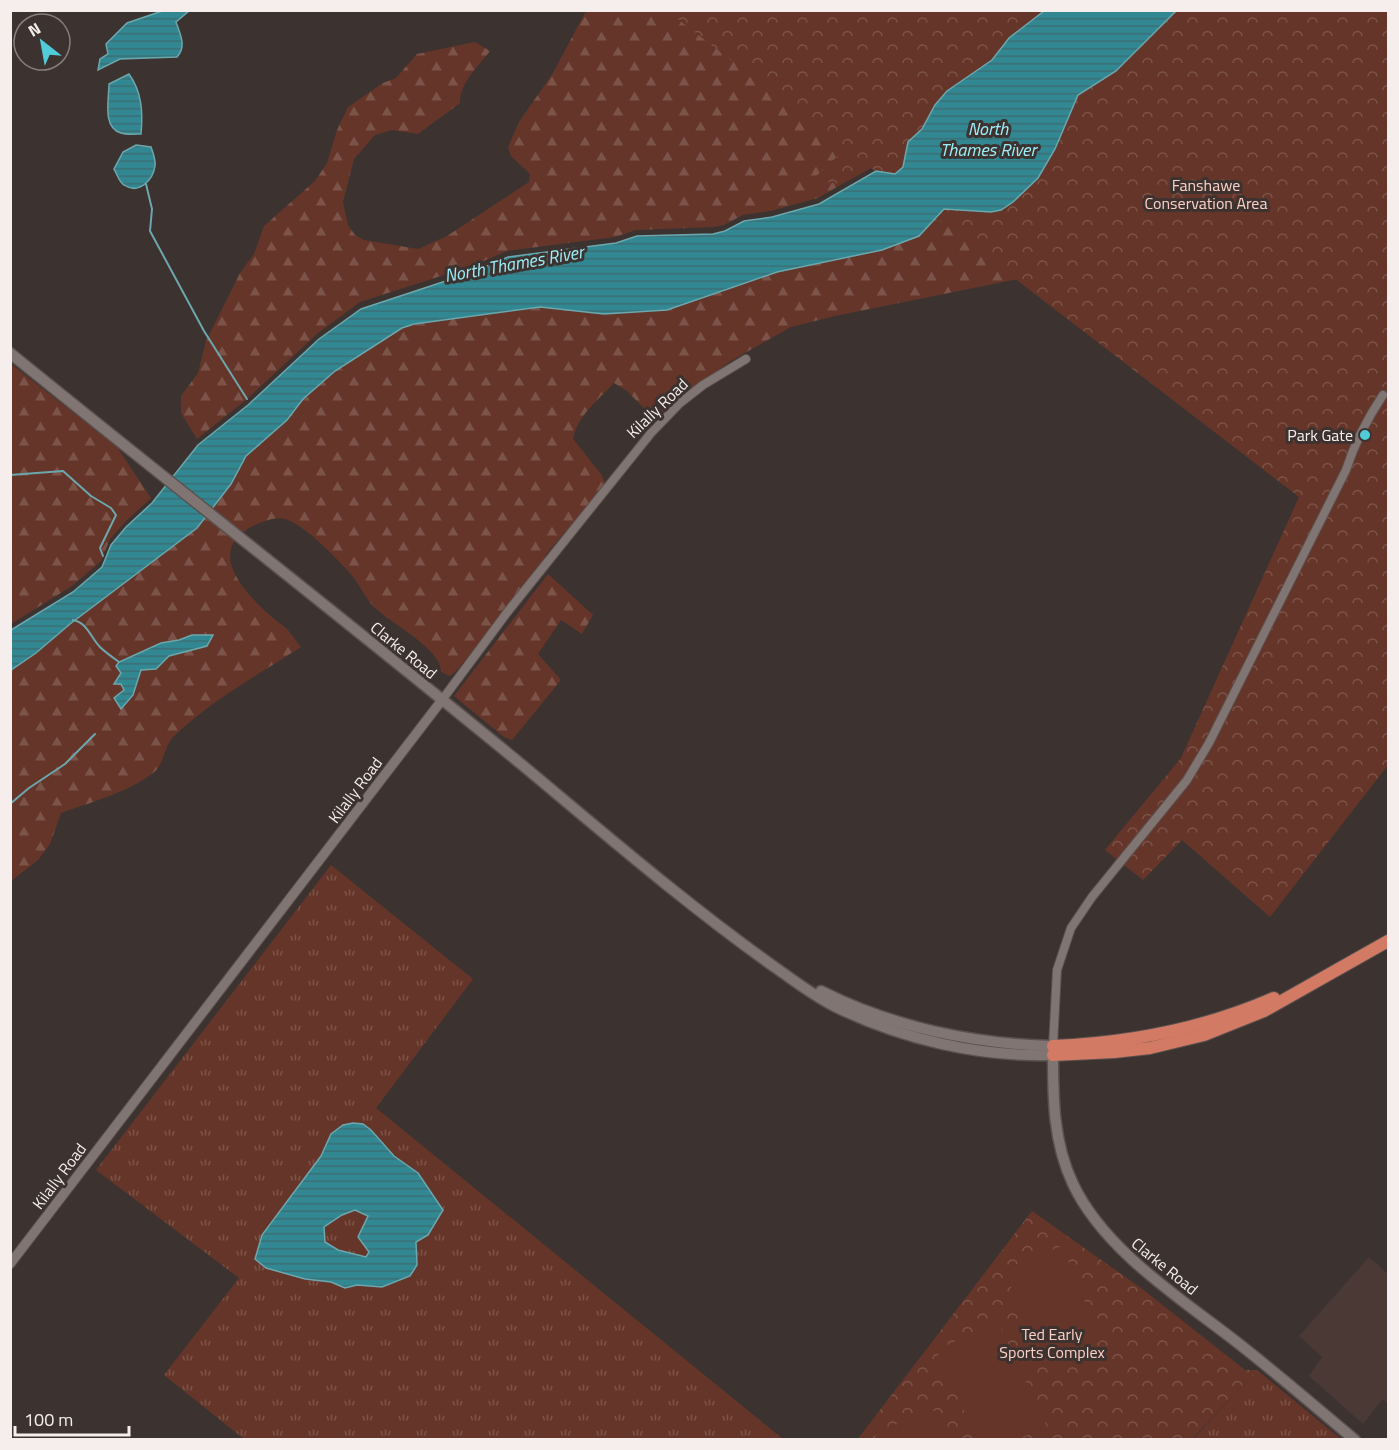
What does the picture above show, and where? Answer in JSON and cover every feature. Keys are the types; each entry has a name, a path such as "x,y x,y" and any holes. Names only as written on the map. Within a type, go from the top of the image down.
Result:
{"highway":[{"path":"1053,1050 1177,1031 1229,1016 1322,978 1389,942"}],"main road":[{"name":"Clarke Road","path":"10,353 442,700 701,914 752,952 778,969 836,998 869,1011 926,1029 978,1040 1053,1050 1053,1099 1058,1140 1072,1183 1102,1228 1127,1256 1355,1440"}],"street":[{"name":"Kilally Road","path":"10,1264 509,610 651,433 680,403 703,385 746,359"},
{"path":"1053,1050 1057,970 1071,928 1092,897 1160,816 1193,771 1346,470 1354,444 1383,395"}],"shaded area":[{"path":"1369,1257 1388,1274 1388,1404 1383,1399 1363,1424 1309,1376 1322,1357 1299,1336"}],"green space":[{"path":"586,11 884,11 875,165 818,198 771,211 743,215 724,225 636,230 615,237 507,251 472,266 360,302 318,333 247,399 197,439 181,413 181,396 198,373 206,341 240,273 254,254 264,226 315,181 327,163 337,130 348,107 383,83 396,78 417,54 475,42 490,51 466,82 460,103 418,134 392,130 375,135 354,159 343,202 348,225 355,235 364,240 418,249 447,236 529,182 530,174 511,156 508,147 519,122 553,73"},
{"name":"Fanshawe Conservation Area","path":"667,11 1388,11 1388,765 1270,917 1182,840 1143,880 1105,850 1181,758 1299,497 871,168 844,182 831,183 814,178 846,148"},
{"path":"944,204 1028,277 791,327 729,362 658,415 651,415 627,391 614,383 584,415 573,439 601,474 606,485 546,554 540,567 450,676 441,672 434,655 425,646 374,607 347,570 302,528 281,518 265,521 246,530 235,540 230,552 231,564 236,576 253,599 287,629 301,647 203,711 173,737 157,770 143,780 120,792 61,813 50,844 38,860 11,881 11,666 247,452 335,367 402,323"},
{"path":"11,364 117,447 151,498 110,539 101,561 72,586 11,624"},
{"path":"548,574 593,615 582,634 561,620 538,654 561,680 512,740 504,737 454,696"},
{"path":"331,865 473,979 376,1108 783,1439 244,1439 164,1375 239,1278 96,1170"},
{"name":"Ted Early Sports Complex","path":"1032,1211 1141,1288 1245,1370 1257,1370 1192,1439 857,1440"},
{"path":"1062,1246 1101,1341 1043,1367 1004,1269"},
{"path":"998,1322 1047,1427 1018,1439 977,1439 936,1350"},
{"path":"1257,1370 1341,1439 1192,1440"},
{"path":"931,1406 948,1439 876,1439 875,1436"}],"water":[{"path":"165,10 189,11 176,22 182,44 177,57 120,59 98,70 100,59 108,54 106,44 127,23"},
{"name":"North Thames River","path":"1044,11 1176,11 1116,71 1078,95 1055,149 1038,178 1001,210 991,212 944,209 919,236 882,250 777,272 667,310 604,314 540,307 414,324 402,328 335,371 303,399 287,420 246,456 231,484 197,528 11,670 11,630 73,592 102,567 111,545 126,527 152,503 198,445 248,405 319,339 361,309 473,272 508,257 616,243 637,236 713,234 725,231 744,221 772,217 819,204 876,171 895,174 903,167 908,142 922,129 935,105 947,91 992,60 1009,38"},
{"path":"129,74 137,88 141,103 141,134 121,133 115,130 109,119 109,84"},
{"path":"136,145 151,147 155,164 154,171 144,185 130,188 122,184 114,169 123,152"},
{"path":"192,635 213,635 207,646 169,656 156,669 141,670 133,695 121,709 114,698 124,690 121,684 114,684 121,673 116,666 119,662 161,643"},
{"path":"363,1124 371,1130 394,1156 418,1173 443,1210 428,1235 416,1242 417,1265 410,1276 382,1287 357,1285 345,1288 331,1282 305,1279 266,1268 255,1259 262,1235 321,1156 331,1134 343,1125","holes":["355,1210 368,1216 358,1237 369,1252 366,1257 338,1250 325,1242 324,1227 342,1215"]}],"waterway":[{"path":"146,184 152,209 150,231 204,331 247,399"},
{"path":"10,475 63,471 91,496 111,508 116,515 100,548 103,556"},
{"path":"73,620 82,624 100,647 119,662"},
{"path":"10,804 65,764 95,734"}],"place":[{"name":"Park Gate","path":"1365,435"}]}
